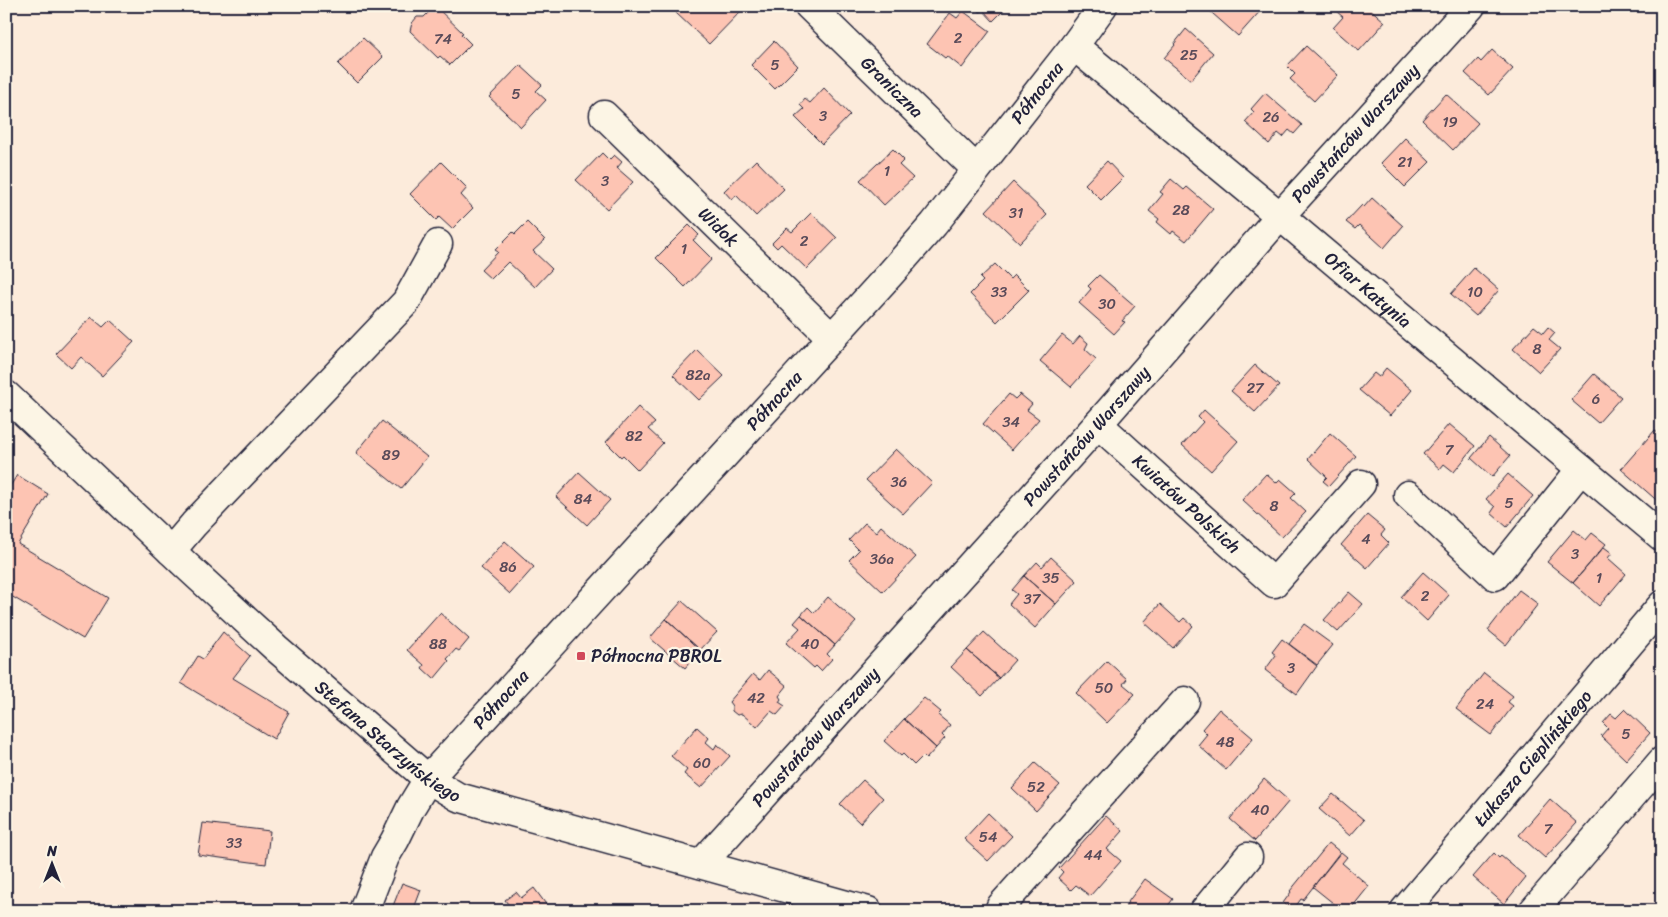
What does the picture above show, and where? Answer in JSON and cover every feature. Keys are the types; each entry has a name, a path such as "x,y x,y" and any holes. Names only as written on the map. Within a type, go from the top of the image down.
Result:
{"street":[{"name":"Graniczna","path":"809,6 976,169"},
{"name":"Północna","path":"364,911 385,857 428,779 934,224 1074,46 1103,6"},
{"name":"Powstańców Warszawy","path":"701,864 1098,424 1280,216 1471,6"},
{"name":"Ofiar Katynia","path":"1074,46 1280,216 1662,537"},
{"name":"Widok","path":"604,115 832,338"},
{"path":"171,551 194,524 406,302 438,244"},
{"name":"Stefana Starzyńskiego","path":"6,395 276,648 428,779 458,797 868,911"},
{"name":"Kwiatów Polskich","path":"1098,424 1274,583 1361,484"},
{"path":"1408,495 1495,576 1581,469"},
{"name":"Łukasza Cieplińskiego","path":"1404,911 1662,605"},
{"path":"998,911 1185,701"},
{"path":"1533,911 1662,761"},
{"path":"1204,911 1248,857"}],"building":[{"path":"435,6 463,33 461,34 471,44 450,65 440,56 438,58 410,31 412,23 417,17 424,17"},
{"path":"682,6 739,6 743,9 709,44 676,13"},
{"path":"974,6 1008,6 993,21 983,10 980,12"},
{"path":"1204,6 1258,6 1262,9 1238,36"},
{"path":"1341,6 1367,6 1385,22 1359,51 1333,28 1343,17 1336,11"},
{"path":"963,11 990,31 962,68 927,44 950,13 957,18"},
{"path":"1186,29 1213,53 1191,80 1164,58"},
{"path":"363,38 383,57 357,83 338,64"},
{"path":"774,41 798,66 775,89 751,65"},
{"path":"1306,46 1338,75 1314,101 1290,79 1295,74 1287,66"},
{"path":"1492,50 1513,69 1489,95 1465,73 1478,59 1481,62"},
{"path":"520,65 542,85 536,91 546,100 521,127 489,97"},
{"path":"824,88 850,115 822,144 795,117 804,109 800,105 805,99 810,103"},
{"path":"1265,93 1302,125 1294,134 1289,130 1283,137 1278,133 1269,144 1245,122 1254,112 1251,109"},
{"path":"1446,94 1478,123 1453,150 1422,120"},
{"path":"1405,138 1430,162 1405,187 1381,163"},
{"path":"893,149 904,160 899,165 913,178 884,205 860,180"},
{"path":"602,153 609,160 614,155 622,162 617,168 633,182 607,209 576,180"},
{"path":"756,160 784,189 756,216 736,195 732,200 724,191"},
{"path":"1107,161 1123,178 1101,200 1085,184"},
{"path":"441,162 467,188 461,195 473,208 452,229 439,217 436,220 410,194"},
{"path":"1171,179 1184,190 1187,187 1213,209 1186,241 1173,231 1171,234 1157,222 1159,219 1149,211 1163,194 1160,192"},
{"path":"1013,182 1047,215 1020,243 986,211"},
{"path":"1372,198 1403,226 1384,248 1359,225 1355,229 1346,222 1362,205 1364,207"},
{"path":"811,213 837,238 807,269 781,244 777,248 772,243 787,228 792,232"},
{"path":"527,222 545,240 533,251 552,269 535,287 508,262 491,279 481,270 498,252 495,250 513,232 515,234"},
{"path":"689,225 699,235 693,240 712,259 685,287 656,258"},
{"path":"995,264 1010,279 1014,275 1029,290 997,322 970,294 983,281 980,278"},
{"path":"1474,268 1499,290 1476,316 1451,294"},
{"path":"1099,275 1135,306 1122,321 1125,322 1114,334 1079,303 1091,289 1088,286"},
{"path":"91,317 103,327 110,320 134,342 102,376 81,357 71,368 56,354"},
{"path":"1534,326 1543,333 1548,327 1555,333 1549,340 1560,349 1539,372 1513,349"},
{"path":"1062,335 1073,344 1080,336 1088,343 1085,349 1096,359 1071,387 1040,361"},
{"path":"697,350 724,376 699,400 673,375"},
{"path":"1255,365 1279,386 1255,412 1231,391"},
{"path":"1386,368 1412,390 1390,416 1359,390 1374,373 1379,377"},
{"path":"1594,374 1621,397 1598,423 1571,400"},
{"path":"1009,394 1015,399 1020,394 1032,404 1027,410 1039,419 1012,450 983,424"},
{"path":"638,407 655,423 648,429 663,443 638,470 606,442"},
{"path":"1204,410 1238,441 1211,471 1182,445 1203,422 1198,417"},
{"path":"382,421 427,457 401,489 356,453"},
{"path":"1449,424 1475,446 1454,472 1444,464 1440,469 1423,454"},
{"path":"1655,430 1662,436 1662,505 1621,469"},
{"path":"1330,433 1356,456 1329,486 1323,481 1327,477 1308,459"},
{"path":"1489,437 1510,456 1492,477 1471,458"},
{"path":"896,449 932,483 903,514 866,480"},
{"path":"579,472 610,500 587,525 556,497"},
{"path":"1266,474 1276,483 1280,479 1296,493 1291,498 1306,512 1282,537 1242,500"},
{"path":"1508,474 1533,496 1507,527 1491,513 1495,507 1486,499"},
{"path":"17,475 48,494 18,544 108,598 83,639 6,593 6,493"},
{"path":"1367,515 1385,530 1381,535 1389,543 1367,568 1341,545"},
{"path":"865,523 876,532 881,526 916,557 883,592 849,560 859,550 849,540"},
{"path":"1574,530 1586,540 1592,533 1606,544 1573,583 1547,562"},
{"path":"505,541 534,567 510,594 481,568"},
{"path":"1604,547 1612,553 1608,558 1626,574 1599,606 1573,583"},
{"path":"1051,557 1077,581 1056,604 1024,576 1037,562 1042,567"},
{"path":"1423,572 1449,595 1427,621 1401,597"},
{"path":"1024,576 1056,604 1035,628 1009,604 1017,594 1012,590"},
{"path":"1519,590 1538,604 1506,645 1488,630"},
{"path":"1349,592 1363,604 1338,632 1324,620"},
{"path":"828,597 856,622 835,645 801,615 808,607 814,613"},
{"path":"682,601 717,632 700,650 666,619"},
{"path":"1160,604 1180,622 1184,618 1193,626 1173,648 1144,622"},
{"path":"440,613 469,639 459,651 456,649 447,659 449,661 434,679 422,668 424,665 407,650"},
{"path":"801,615 835,645 827,654 832,659 821,671 816,666 814,668 786,643 800,628 794,623"},
{"path":"666,619 700,650 685,668 650,638"},
{"path":"1304,624 1333,645 1317,665 1289,644"},
{"path":"223,632 250,656 233,678 289,712 274,739 181,683 198,656 203,659"},
{"path":"984,632 1015,660 999,678 967,650"},
{"path":"1282,639 1317,666 1297,694 1265,670 1276,655 1272,652"},
{"path":"967,650 999,678 982,696 951,667"},
{"path":"1107,661 1127,679 1123,684 1135,694 1107,723 1076,693"},
{"path":"768,670 787,686 779,696 781,699 779,702 785,706 777,715 771,711 757,727 742,714 737,715 732,711 732,706 729,702 753,674 760,680"},
{"path":"1484,673 1513,696 1508,702 1513,706 1491,735 1456,709"},
{"path":"924,698 941,712 938,715 950,725 942,735 945,738 936,748 904,719"},
{"path":"1219,709 1253,738 1226,770 1198,745 1207,734 1202,729"},
{"path":"1625,709 1650,733 1626,760 1601,736 1608,728 1603,723 1611,714 1616,718"},
{"path":"904,719 936,748 926,759 923,756 914,765 903,754 901,756 884,741"},
{"path":"697,727 709,738 706,742 714,749 717,744 730,756 701,788 684,774 687,770 671,756"},
{"path":"1035,763 1060,785 1036,811 1012,788"},
{"path":"1264,779 1289,801 1255,841 1230,819"},
{"path":"863,780 883,798 860,823 840,804"},
{"path":"1333,794 1364,820 1350,836 1319,809"},
{"path":"1550,799 1577,823 1545,858 1519,835"},
{"path":"988,813 1012,836 988,861 964,839"},
{"path":"1106,816 1123,831 1107,849 1121,861 1090,896 1076,885 1071,890 1058,878 1063,872 1059,868"},
{"path":"203,823 270,831 266,864 198,855"},
{"path":"1329,843 1340,852 1293,910 1283,903 1290,891"},
{"path":"1341,852 1347,857 1342,863 1369,886 1349,911 1343,911 1313,887"},
{"path":"1494,853 1499,858 1501,856 1526,877 1504,904 1473,877"},
{"path":"1145,879 1173,899 1164,911 1132,911 1125,906"},
{"path":"402,883 421,890 413,911 391,911"},
{"path":"534,888 551,911 505,911 510,907 505,900 516,892 521,898"}],"place":[{"name":"Północna PBROL","path":"581,656"}]}
